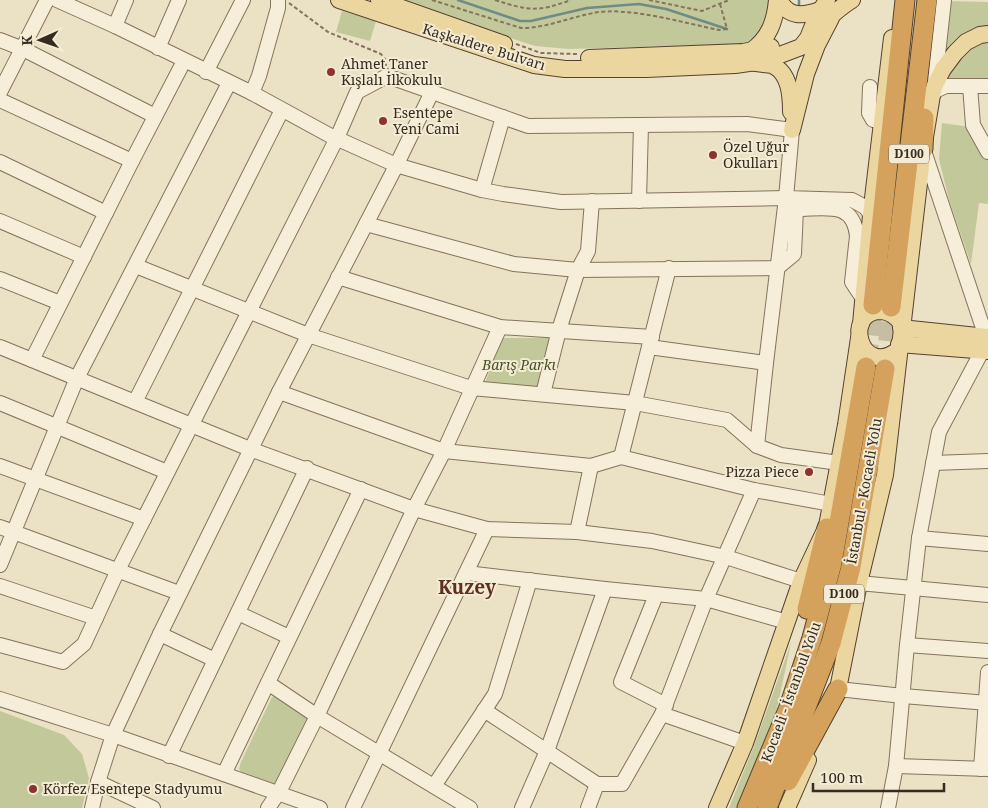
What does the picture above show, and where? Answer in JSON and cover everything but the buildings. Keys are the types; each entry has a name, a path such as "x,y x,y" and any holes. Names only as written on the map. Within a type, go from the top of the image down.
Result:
{"highway":[{"path":"876,174 901,1"},
{"name":"D100","path":"867,301 901,1"},
{"path":"923,149 932,1"},
{"name":"D100","path":"898,305 932,1"},
{"name":"Kocaeli - İstanbul Yolu","path":"747,808 788,710 812,638 832,563 866,366"},
{"name":"İstanbul - Kocaeli Yolu","path":"767,808 831,643 851,567 891,370"},
{"path":"774,746 827,526"},
{"path":"773,808 838,689"}],"main road":[{"name":"Kaşkaldere Bulvarı","path":"339,0 534,65 565,69 646,69 751,57 772,66 782,74 788,84 791,98 792,130"},
{"name":"Kaşkaldere Bulvarı","path":"379,0 534,55 569,59 751,57 764,61 801,47 808,38 816,18 827,9"},
{"name":"Kaşkaldere Bulvarı","path":"751,57 768,34 778,0"},
{"name":"Kaşkaldere Bulvarı","path":"778,0 789,12 796,14 810,14 844,5 852,0"},
{"path":"718,808 745,743 801,581 827,526 860,331 867,301 866,227 876,174 901,1"},
{"name":"Kaşkaldere Bulvarı","path":"792,130 806,74 817,45 827,9"},
{"path":"787,808 838,689 885,475 891,370 900,336 898,305 933,90 943,69 955,53 966,42 980,35 988,34"},
{"path":"898,305 910,316 923,338"},
{"path":"885,311 898,318 900,336 893,354 879,357 866,351 860,331 865,318 871,314 885,311"},
{"path":"900,336 986,344"},
{"path":"891,370 923,338"}],"street":[{"path":"0,92 47,0"},
{"path":"115,26 126,0"},
{"path":"158,48 178,0"},
{"path":"206,72 243,0"},
{"path":"252,93 265,55 278,0"},
{"path":"62,1 252,93 337,138 396,165 482,190 562,202 786,198 852,200 865,207 866,227 856,225 852,217 842,210 796,209"},
{"path":"932,1 933,90 942,87 988,86"},
{"path":"0,40 23,49 155,116"},
{"path":"32,360 184,61"},
{"path":"0,645 63,662 84,644 118,570 167,472 337,138 357,92 387,76 528,126 747,124 792,130 786,198 757,446"},
{"path":"0,565 77,378 229,83"},
{"path":"970,86 973,125 988,152"},
{"path":"870,87 869,113 873,120 882,122"},
{"path":"92,808 113,735 179,593 250,449 432,92"},
{"path":"0,100 132,161"},
{"path":"135,402 282,110"},
{"path":"482,190 503,117"},
{"path":"640,200 641,125"},
{"path":"888,808 896,766 919,538 939,432 986,344 923,149"},
{"path":"0,162 106,214"},
{"path":"366,224 514,264 578,270 777,268 794,254 796,209 786,198"},
{"path":"543,394 559,330 578,270 588,252 592,201"},
{"path":"0,221 84,257"},
{"path":"136,266 308,335 471,388 635,403 727,420 757,446 781,455 839,464"},
{"path":"621,457 669,268"},
{"path":"338,277 500,327 559,330 650,342 766,363"},
{"path":"0,279 60,303"},
{"path":"268,808 279,792 317,716 414,509 444,451 500,327"},
{"path":"0,347 250,449 307,468 414,509 487,529 577,532 652,541 726,557 801,581"},
{"path":"279,392 444,451 590,466 621,457 754,490 831,504"},
{"path":"0,403 167,472"},
{"path":"933,463 988,461"},
{"path":"0,466 144,519"},
{"path":"577,532 590,466"},
{"path":"169,756 307,468"},
{"path":"224,774 361,489"},
{"path":"484,710 597,784 622,784 664,710 706,599 754,490"},
{"path":"0,527 179,593"},
{"path":"353,808 487,529"},
{"path":"919,538 988,544"},
{"path":"466,573 706,599 787,622"},
{"path":"434,786 495,694 530,580"},
{"path":"860,583 988,595"},
{"path":"0,586 96,618"},
{"path":"522,808 547,751 605,589"},
{"path":"656,594 621,682 664,710 745,743"},
{"path":"238,613 289,637"},
{"path":"160,634 215,660"},
{"path":"907,645 988,651"},
{"path":"896,766 984,769 988,672"},
{"path":"268,682 317,716 470,808"},
{"path":"838,689 987,703"},
{"path":"0,700 113,735 320,808"},
{"path":"98,782 153,808"},
{"path":"588,808 597,784"}],"path":[{"path":"285,0 328,32 381,54 385,59 387,76"},
{"path":"432,0 521,28 534,28 593,13 619,12 662,18 719,30 727,29 720,4"},
{"path":"495,0 527,10 534,10 551,7 571,0"},
{"path":"648,0 696,11 708,10 729,0"},
{"path":"516,44 541,53 581,54"}],"green space":[{"path":"401,0 770,0 770,14 768,21 759,33 751,40 742,44 569,49 535,46 435,14"},
{"path":"944,1 988,2 988,81 945,81"},
{"path":"342,11 376,21 370,41 336,32"},
{"path":"942,123 970,127 982,155 988,157 988,204 979,203 971,264 949,200 939,159"},
{"name":"Barış Parkı","path":"501,338 554,338 539,393 483,389"},
{"path":"791,643 769,746 742,808 729,808 754,746"},
{"path":"279,695 313,716 278,785 242,774 239,769 272,697"},
{"path":"0,711 64,735 82,754 89,778 82,808 0,808"}],"waterway":[{"path":"458,0 520,21 531,21 587,8 639,4 666,9 727,29"},
{"path":"799,0 799,8"}],"tunnel":[{"path":"867,363 873,305"},
{"path":"885,369 891,307"}],"place":[{"name":"Ahmet Taner Kışlalı İlkokulu","path":"331,72"},
{"name":"Esentepe Yeni Cami","path":"383,121"},
{"name":"Özel Uğur Okulları","path":"713,155"},
{"name":"Pizza Piece","path":"809,472"},
{"name":"Körfez Esentepe Stadyumu","path":"33,789"}],"district":[{"name":"Kuzey","path":"467,587"}]}
